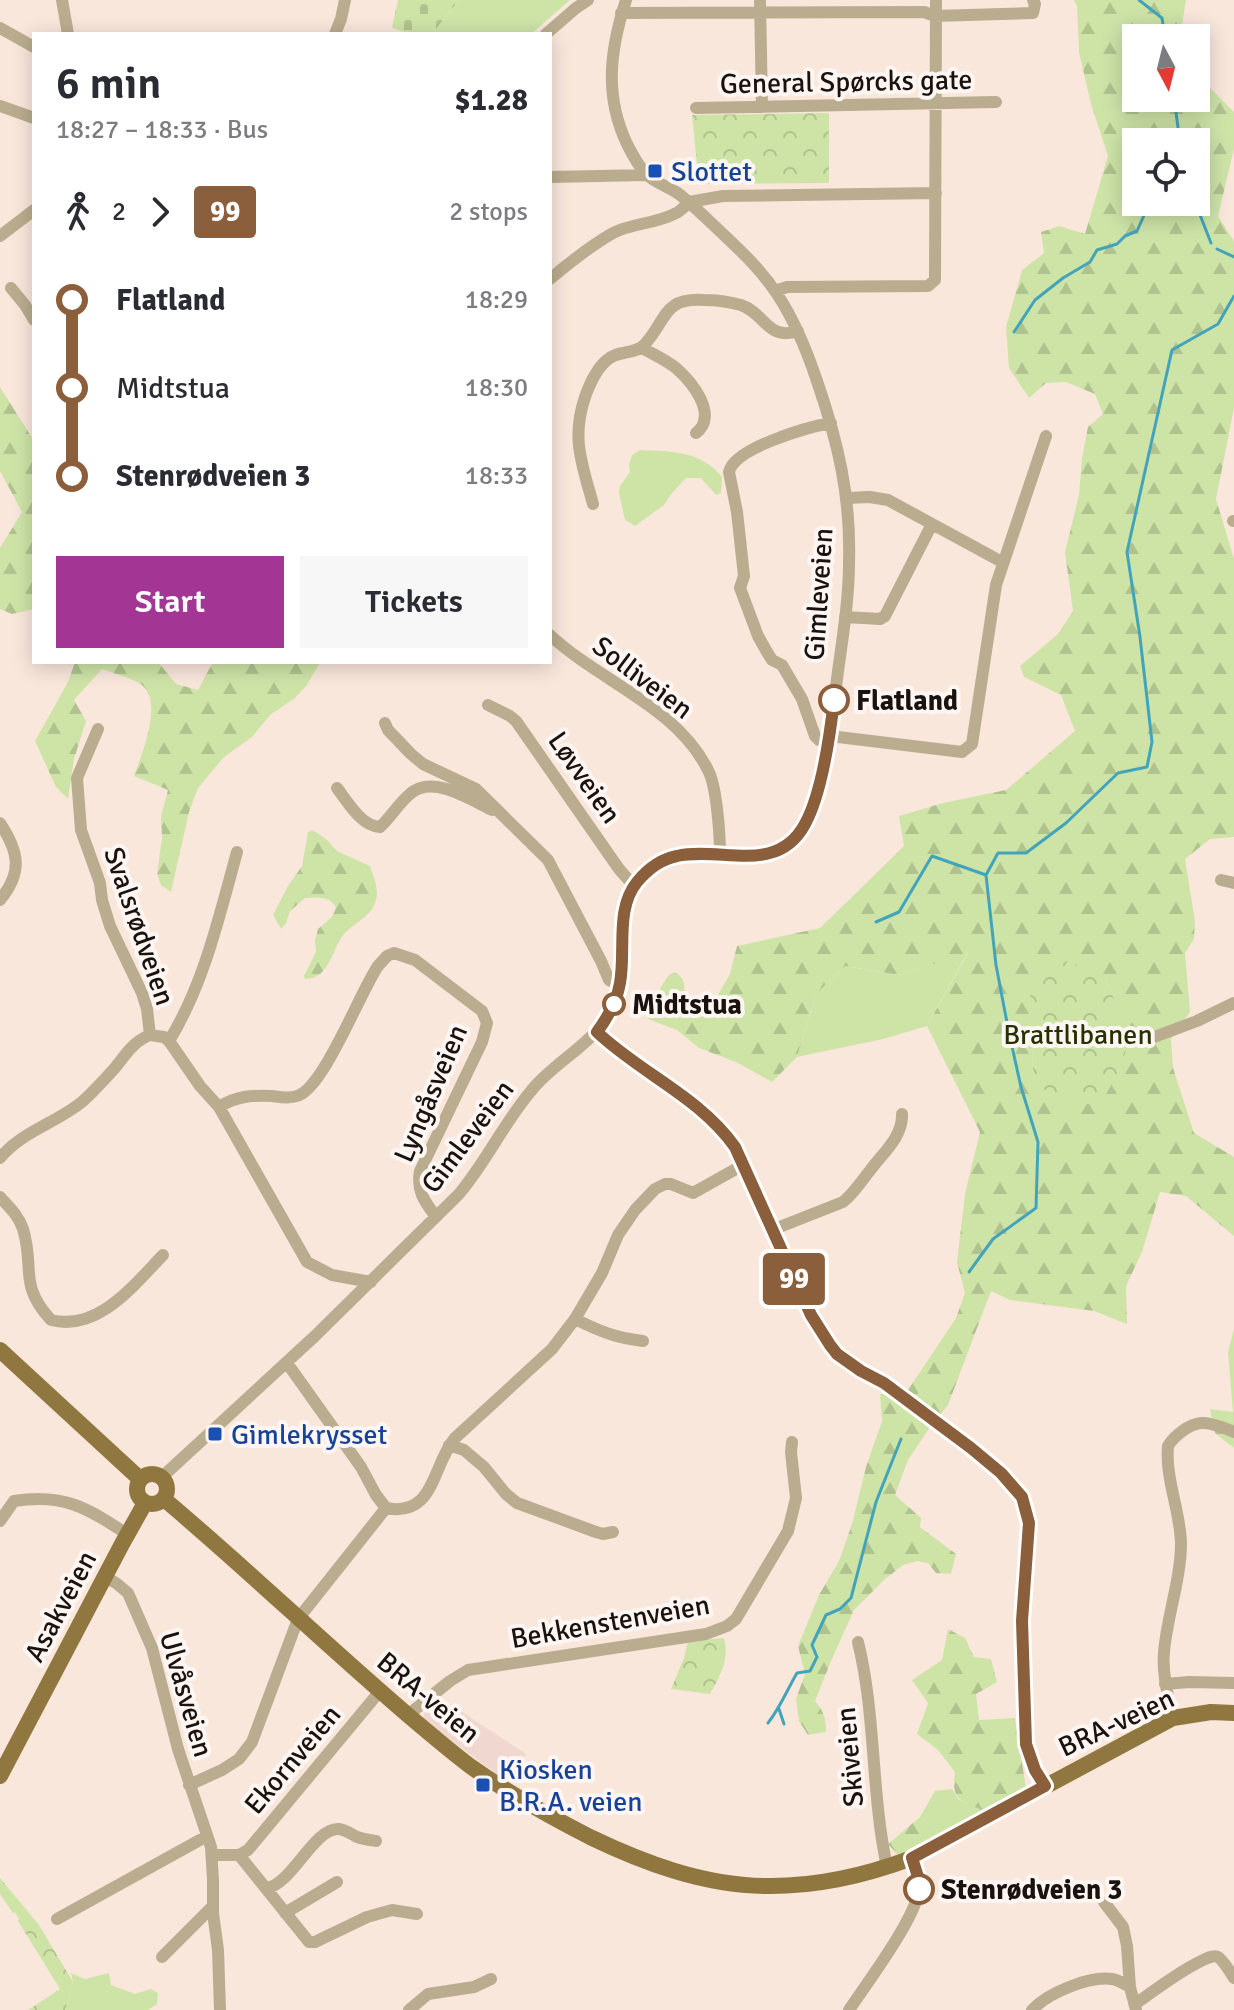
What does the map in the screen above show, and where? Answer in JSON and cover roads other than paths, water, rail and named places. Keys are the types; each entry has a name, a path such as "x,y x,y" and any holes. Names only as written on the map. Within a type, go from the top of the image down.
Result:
{"main road":[{"path":"0,1350 140,1479"},
{"path":"150,1474 162,1477 167,1488 164,1499 155,1504 145,1503 138,1495 140,1479 150,1474"},
{"name":"BRA-veien","path":"164,1499 380,1691 462,1759 522,1799 619,1851 711,1880 762,1886 813,1884 887,1867 912,1858 1173,1718 1211,1712 1234,1713"},
{"name":"Asakveien","path":"0,1776 145,1503"}],"street":[{"path":"62,0 68,32"},
{"path":"336,32 345,0"},
{"path":"548,32 588,0"},
{"name":"Gimleveien","path":"162,1477 287,1363 436,1217 470,1182 530,1091 597,1032 611,1010 620,985 625,907 634,886 646,873 676,856 759,856 785,847 806,823 815,798 829,740 849,561 846,498 839,452 810,360 798,331 775,291 756,266 689,202 647,175 621,130 610,78 613,50 626,0"},
{"path":"775,291 787,287 928,286 935,280 936,0"},
{"path":"760,7 762,107"},
{"path":"621,13 760,7 924,12 935,16 1033,7"},
{"path":"0,28 32,46"},
{"name":"General Spørcks gate","path":"696,108 996,102"},
{"path":"0,106 32,117"},
{"path":"552,177 647,175"},
{"path":"552,278 613,233 676,214 689,202 723,196 936,193"},
{"path":"0,236 32,212"},
{"path":"11,288 32,317"},
{"path":"593,504 582,467 578,422 594,377 609,356 642,348 664,314 675,304 690,300 741,305 759,315 773,331 782,334 798,331"},
{"path":"642,348 675,368 696,390 703,404 705,419 703,428 696,433"},
{"path":"831,423 776,439 730,466 744,576 740,588 758,636 772,660 782,665 802,699 819,740 879,740 962,752 972,744 1002,562 1046,436"},
{"path":"846,498 879,497 888,500 1002,562"},
{"path":"845,617 880,619 885,616 932,524"},
{"name":"Solliveien","path":"552,637 659,714 680,732 699,755 713,784 720,855"},
{"name":"Løvveien","path":"488,705 516,721 634,886"},
{"path":"385,723 388,730 423,764 476,789 548,860 609,980 620,985"},
{"name":"Svalsrødveien","path":"98,729 77,778 81,830 100,883 110,926 142,993 150,1035 169,1041 200,1086 219,1107 307,1262 332,1275 371,1282"},
{"path":"337,788 373,827 380,827 387,821 409,794 431,785 499,811"},
{"path":"0,823 13,843 16,867 10,888 0,900"},
{"path":"169,1041 182,1018 213,940 237,852"},
{"name":"Lyngåsveien","path":"219,1107 252,1095 293,1098 303,1094 330,1057 378,966 394,953 415,960 482,1011 487,1023 482,1042 420,1171 418,1188 436,1217"},
{"path":"1123,1041 1149,1039 1234,1003"},
{"path":"597,1032 705,1112 728,1137 811,1315 837,1354 884,1383 971,1448 1001,1473 1022,1497 1029,1523 1022,1621 1026,1744 1035,1770 1045,1786"},
{"path":"0,1158 23,1137 81,1102 133,1045 150,1035"},
{"path":"772,1230 843,1202 852,1195 894,1141 902,1114"},
{"path":"287,1363 361,1467 386,1508 403,1509 416,1504 430,1489 449,1445 552,1349 575,1319 602,1273 618,1235 635,1210 655,1189 671,1184 693,1193 743,1165"},
{"path":"0,1197 24,1230 33,1297 51,1320 73,1323 96,1315 118,1299 163,1255"},
{"path":"575,1319 603,1333 643,1341"},
{"path":"1173,1718 1165,1684 1164,1650 1181,1545 1168,1446 1178,1435 1200,1423 1234,1432"},
{"name":"Bekkenstenveien","path":"408,1715 468,1670 706,1634 727,1626 746,1604 788,1531 796,1498 792,1442"},
{"path":"449,1445 464,1450 484,1467 517,1503 596,1532 613,1532"},
{"path":"0,1521 14,1501 35,1498 60,1500 77,1505 127,1534"},
{"path":"189,1785 239,1759 252,1742 298,1619 386,1508"},
{"name":"Ulvåsveien","path":"105,1577 128,1593 150,1642 189,1785 207,1836 212,1855 220,2010"},
{"name":"Skiveien","path":"858,1642 866,1674 873,1767 887,1867"},
{"path":"1165,1684 1234,1683"},
{"name":"Ekornveien","path":"212,1855 239,1855 248,1850 380,1691"},
{"path":"266,1888 277,1885 321,1837 332,1830 342,1829 357,1837 376,1841"},
{"path":"57,1919 207,1836"},
{"name":"Ekornveien","path":"239,1855 309,1942 367,1917 392,1910 417,1914"},
{"path":"849,2010 891,1947 916,1902 920,1883 912,1858"},
{"path":"285,1913 337,1882"},
{"path":"1104,1902 1123,1927 1135,2007 1213,1955 1234,1978"},
{"path":"162,1957 213,1906"},
{"path":"409,2010 428,1994 474,1987 491,1979"},
{"path":"1032,2010 1046,1997 1070,1986 1112,1979 1130,1987"}],"waterway":[{"path":"1139,0 1162,18 1163,24"},
{"path":"1176,112 1178,128"},
{"path":"1014,332 1035,300 1090,262 1097,250 1117,244 1137,231 1144,216"},
{"path":"1200,216 1211,243"},
{"path":"1217,249 1234,257"},
{"path":"876,922 899,912 932,856 986,875 998,853 1026,853 1066,823 1118,773 1147,767 1152,742 1127,552 1172,350 1218,324 1234,296"},
{"path":"969,1272 993,1239 1036,1208 1038,1142 1009,1033 996,965 986,875"},
{"path":"768,1723 797,1673 810,1671 817,1657 812,1645 826,1615 840,1609 851,1598 876,1502 901,1439"},
{"path":"779,1709 784,1724"}],"place":[{"name":"Slottet","path":"655,171"},
{"name":"Flatland","path":"834,700"},
{"name":"Midtstua","path":"614,1004"},
{"name":"Gimlekrysset","path":"215,1434"},
{"name":"Kiosken B.R.A. veien","path":"483,1785"},
{"name":"Stenrødveien 3","path":"919,1889"}],"park label":[{"name":"Brattlibanen","path":"1078,1034"}]}
